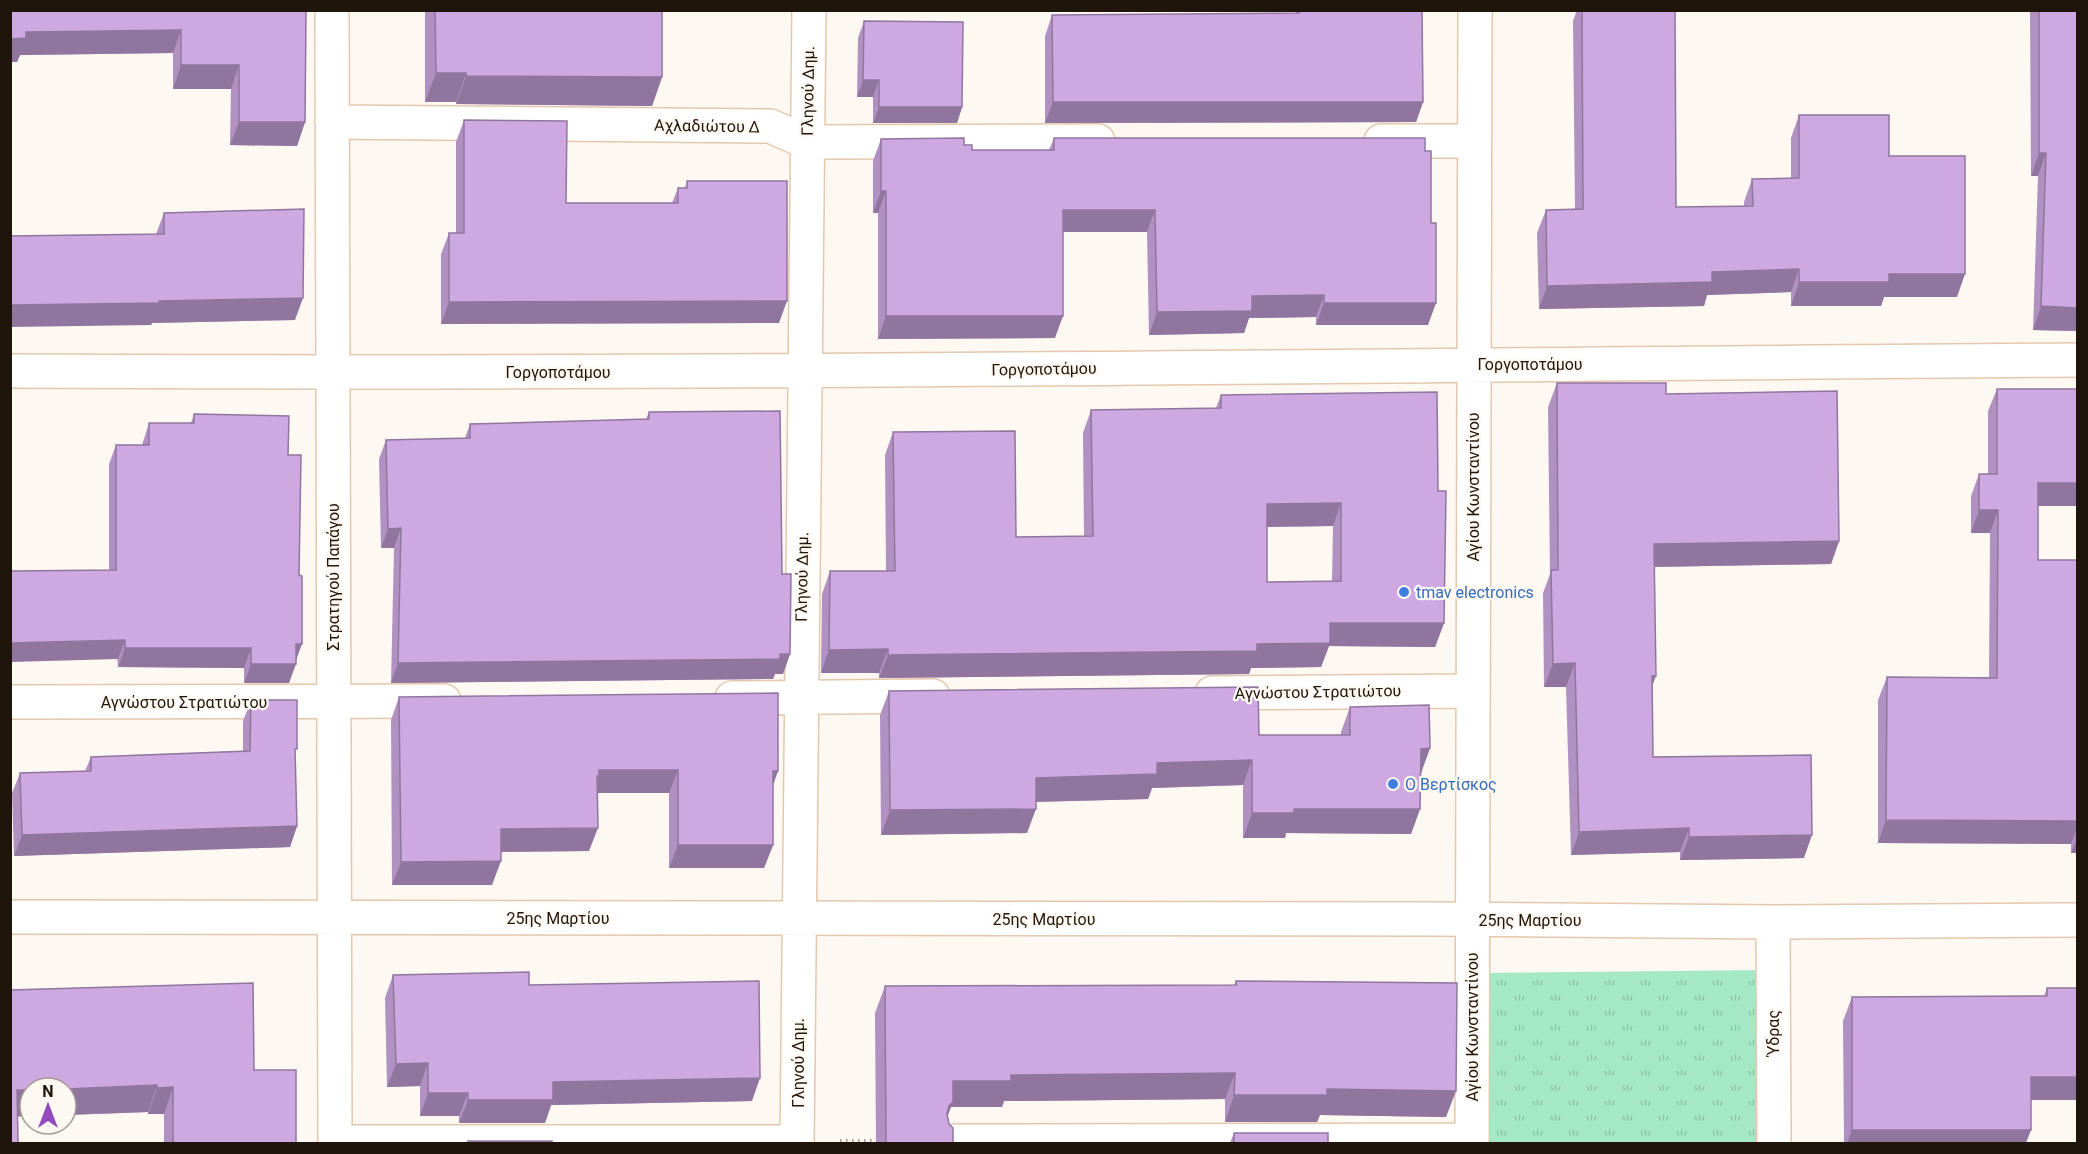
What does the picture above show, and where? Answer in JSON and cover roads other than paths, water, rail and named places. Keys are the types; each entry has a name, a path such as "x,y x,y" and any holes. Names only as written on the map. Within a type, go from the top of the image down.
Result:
{"street":[{"name":"Στρατηγού Παπάγου","path":"332,10 335,1143"},
{"name":"Γληνού Δημ.","path":"797,1143 809,10"},
{"name":"Αγίου Κωνσταντίνου","path":"1472,1142 1475,10"},
{"name":"Αχλαδιώτου Δ","path":"332,122 770,126 807,142 1129,141"},
{"path":"1355,141 1474,141"},
{"name":"Γοργοποτάμου","path":"10,371 333,373 804,371 2078,360"},
{"name":"Αγνώστου Στρατιώτου","path":"1185,694 1473,691"},
{"path":"705,698 957,696"},
{"name":"Αγνώστου Στρατιώτου","path":"10,702 478,700"},
{"name":"25ης Μαρτίου","path":"10,917 1773,922 2078,920"},
{"name":"Ύδρας","path":"1773,922 1773,1143"},
{"path":"956,1141 1472,1142"},
{"path":"335,1143 797,1143"}],"place":[{"name":"tmav electronics","path":"1404,592"},
{"name":"Ο Βερτίσκος","path":"1393,784"}]}
